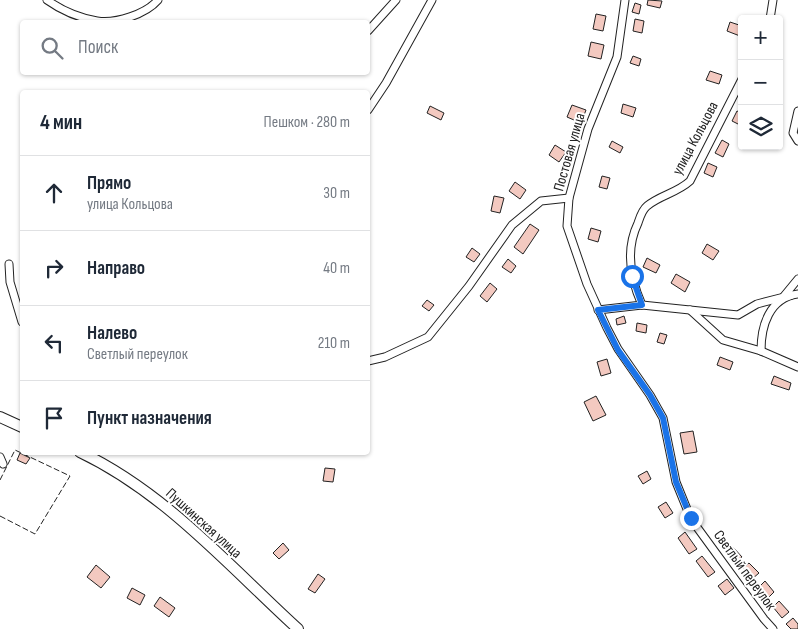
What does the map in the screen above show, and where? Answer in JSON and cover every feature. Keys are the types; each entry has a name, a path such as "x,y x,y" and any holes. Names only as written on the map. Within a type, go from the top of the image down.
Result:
{"main road":[{"path":"0,417 20,426"},
{"name":"Пушкинская улица","path":"86,455 108,466 148,493 188,525 298,629"}],"street":[{"path":"47,0 59,8 95,20"},
{"path":"103,20 144,12 158,0"},
{"path":"370,30 396,0"},
{"path":"370,107 386,83 432,0"},
{"name":"Постовая улица","path":"598,310 572,244 567,226 569,198 588,129 617,57 625,0"},
{"path":"771,15 773,0"},
{"name":"улица Кольцова","path":"642,305 636,292 630,263 630,248 636,227 648,205 681,189 690,181 738,87"},
{"path":"798,111 793,133 798,141"},
{"path":"370,360 384,357 428,337 469,286 512,225 541,201 569,198"},
{"path":"9,264 10,282 20,315"},
{"path":"784,296 798,279"},
{"path":"598,310 642,305 738,315 757,304 795,294"},
{"path":"761,351 761,336 766,315 783,300 795,294"},
{"name":"Светлый переулок","path":"598,310 618,350 650,395 663,418 676,482 691,518 773,629"},
{"path":"690,310 723,340 761,351 798,367"}],"building":[{"path":"648,0 662,1 660,8 647,5"},
{"path":"635,3 641,5 639,14 632,12"},
{"path":"596,14 606,16 603,31 593,29"},
{"path":"635,19 644,21 642,33 633,31"},
{"path":"730,22 738,25 738,35 727,31"},
{"path":"591,42 604,45 601,59 588,56"},
{"path":"633,56 641,59 639,66 630,63"},
{"path":"710,71 722,75 719,84 706,80"},
{"path":"623,104 636,108 633,117 621,113"},
{"path":"572,105 586,110 581,123 567,117"},
{"path":"430,106 444,113 441,120 427,113"},
{"path":"737,111 738,111 738,124 732,121"},
{"path":"722,140 729,144 723,157 715,153"},
{"path":"612,141 623,147 620,153 609,147"},
{"path":"555,145 566,152 559,162 549,155"},
{"path":"708,163 717,167 713,177 704,173"},
{"path":"602,176 610,178 607,189 599,187"},
{"path":"515,182 526,190 520,199 509,191"},
{"path":"494,196 504,198 500,213 491,211"},
{"path":"530,224 539,230 523,254 514,247"},
{"path":"591,228 601,231 598,242 588,239"},
{"path":"707,244 719,251 713,260 702,253"},
{"path":"472,248 480,254 474,262 466,257"},
{"path":"647,258 660,265 656,273 643,267"},
{"path":"508,259 516,266 511,273 502,267"},
{"path":"676,274 690,282 685,292 671,283"},
{"path":"490,283 497,289 487,302 480,296"},
{"path":"427,300 434,305 429,311 422,306"},
{"path":"624,316 626,323 617,325 616,319"},
{"path":"637,323 647,325 646,333 636,331"},
{"path":"660,333 667,335 664,344 657,342"},
{"path":"720,357 733,362 730,370 717,365"},
{"path":"607,359 611,373 601,376 597,362"},
{"path":"774,376 791,383 789,390 771,384"},
{"path":"596,396 606,415 593,421 584,402"},
{"path":"693,431 697,452 684,454 680,433"},
{"path":"20,453 20,455 30,458 26,464 17,460"},
{"path":"325,468 335,469 333,482 323,481"},
{"path":"647,471 651,479 643,484 638,476"},
{"path":"666,502 673,513 665,518 658,507"},
{"path":"685,532 697,549 689,554 678,538"},
{"path":"283,543 289,550 279,559 273,553"},
{"path":"732,546 742,557 735,562 726,552"},
{"path":"702,556 715,572 708,577 696,561"},
{"path":"749,563 759,573 752,579 743,568"},
{"path":"96,565 110,577 101,588 87,577"},
{"path":"318,574 325,579 315,593 308,589"},
{"path":"727,579 734,588 725,595 718,586"},
{"path":"765,581 774,592 768,598 759,587"},
{"path":"132,588 145,595 140,605 127,598"},
{"path":"160,597 175,608 169,617 154,606"},
{"path":"779,601 789,612 782,618 773,607"},
{"path":"793,618 798,624 798,629 791,629 786,624"}],"fence":[{"path":"0,480 15,450 20,452"},
{"path":"0,516 35,534 70,476 26,455"}],"route":[{"path":"632,276 642,305 598,310 618,350 650,395 663,418 676,482 691,518"}]}
